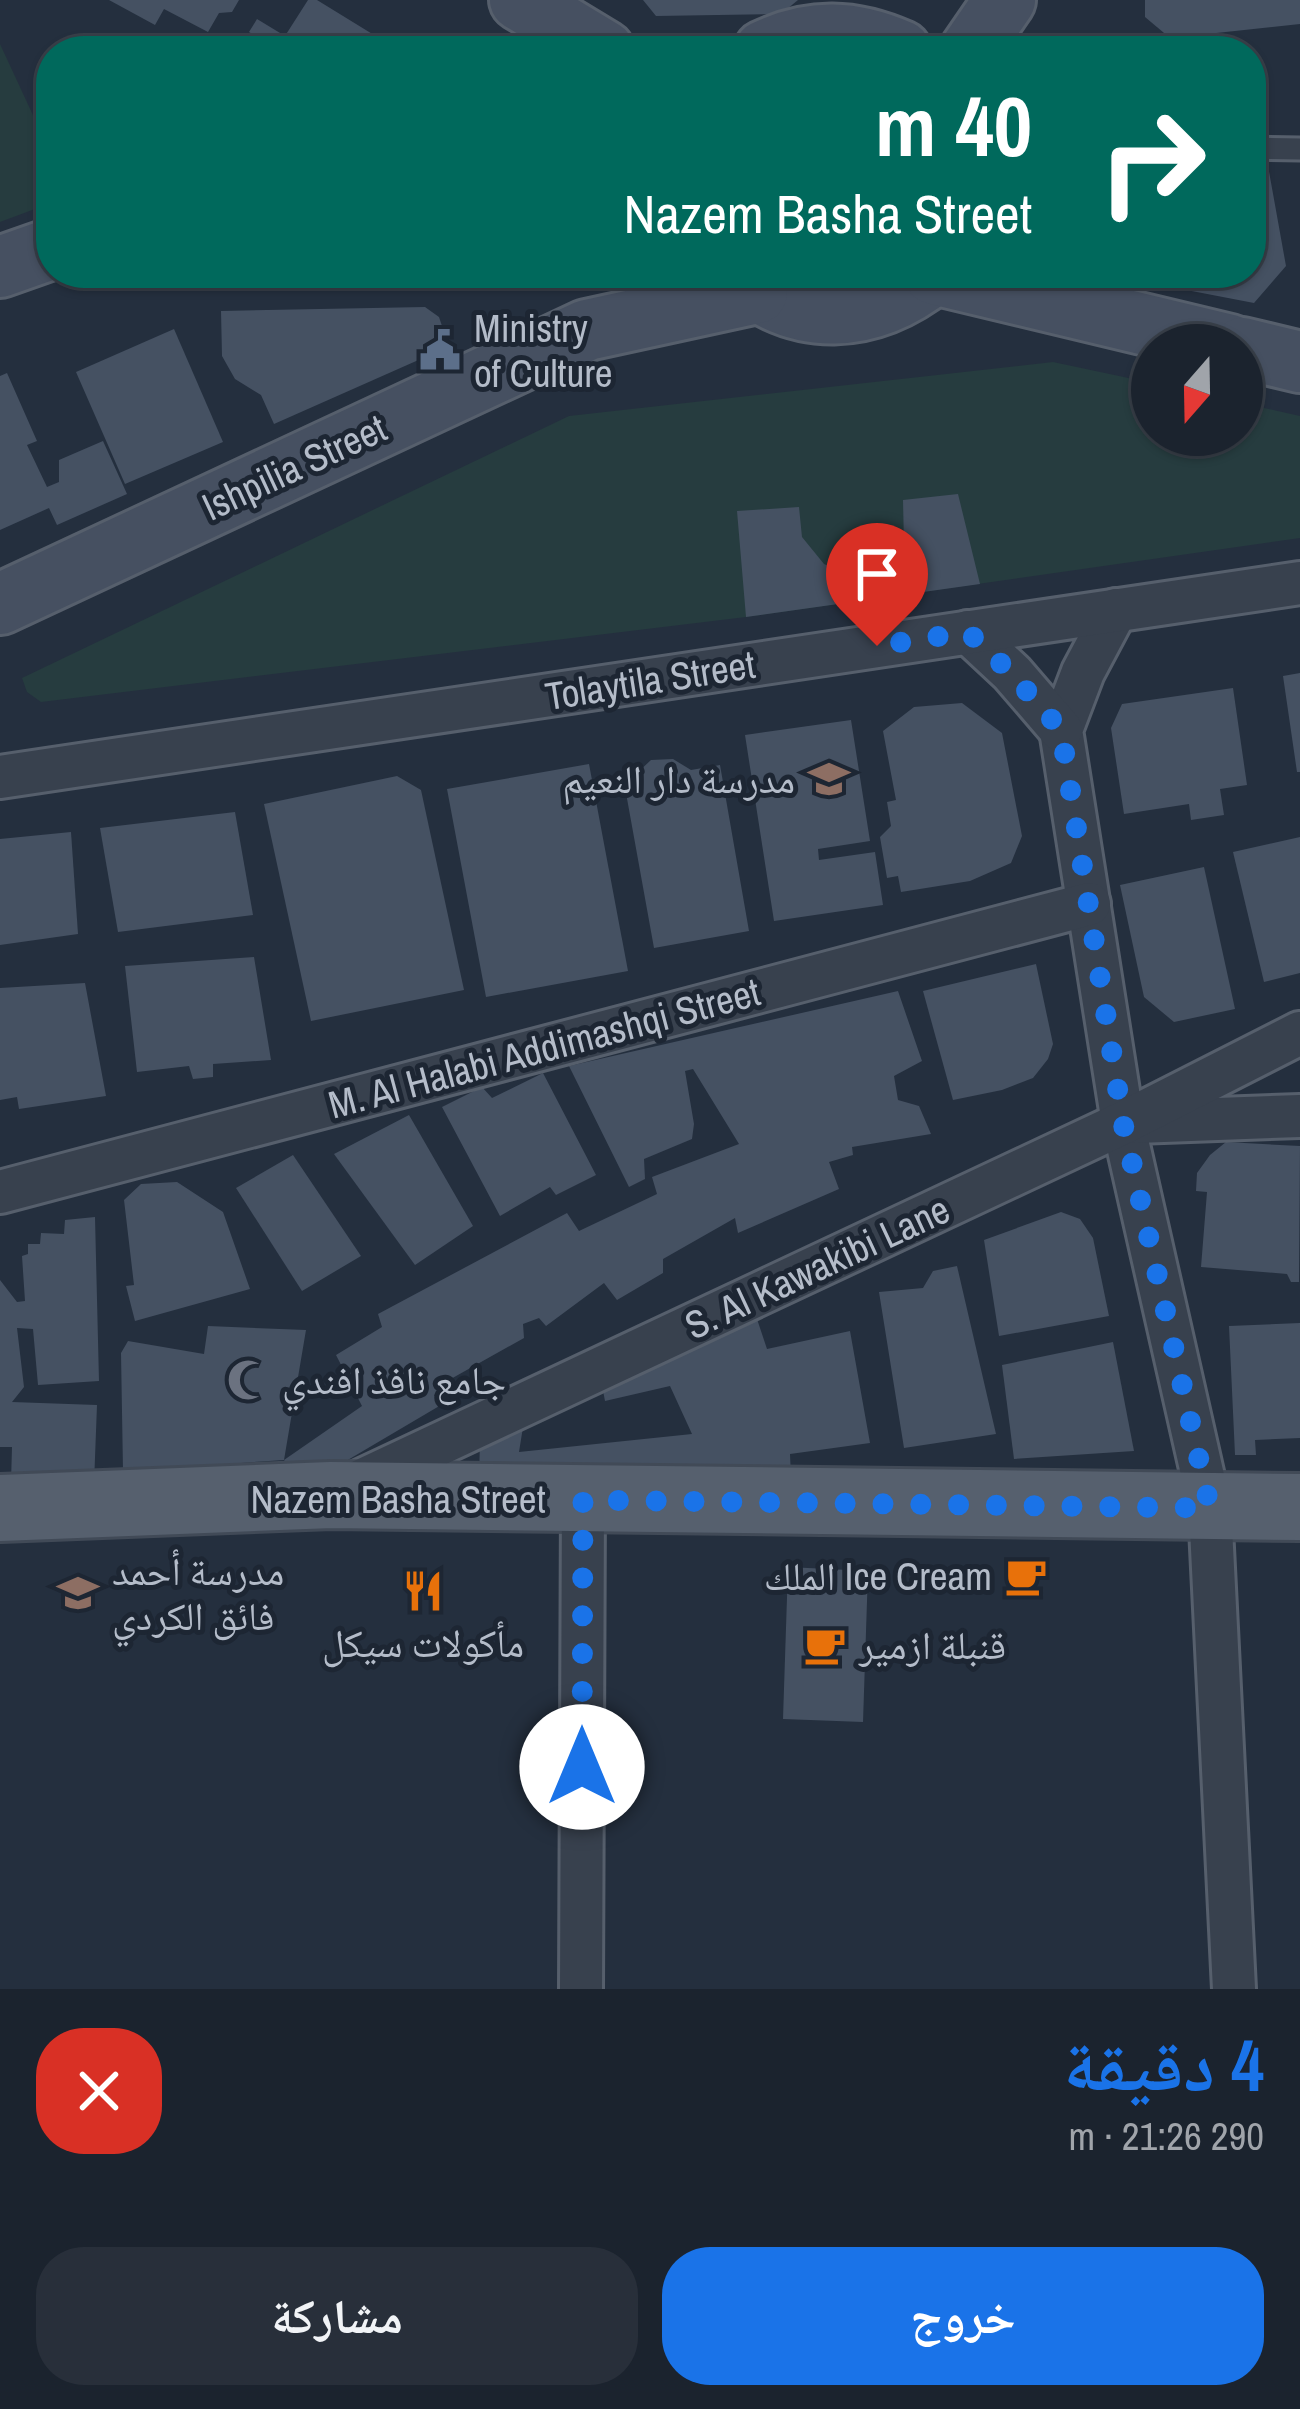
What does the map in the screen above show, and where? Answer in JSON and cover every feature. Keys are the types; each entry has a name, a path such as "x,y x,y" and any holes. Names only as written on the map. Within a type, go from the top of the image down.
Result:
{"main road":[{"path":"520,0 579,36"},
{"path":"981,36 1006,0"},
{"path":"795,36 836,16 868,36"},
{"path":"0,267 36,254"},
{"path":"587,330 630,288"},
{"path":"587,330 729,288"},
{"path":"755,288 793,309 832,315 872,309 915,288"},
{"path":"993,288 1143,324"},
{"name":"Ishpilia Street","path":"0,604 587,330"},
{"path":"1263,353 1300,362"},
{"name":"Nazem Basha Street","path":"0,1508 331,1495 1300,1507"}],"street":[{"name":"Tolaytila Street","path":"0,777 1300,583"},
{"path":"1116,610 1083,672 1061,730 1123,1123 1210,1508 1234,1989"},
{"path":"968,632 1061,730"},
{"name":"M. Al Halabi Addimashqi Street","path":"0,1192 1089,904"},
{"name":"S. Al Kawakibi Lane","path":"331,1495 1123,1123 1300,1033"},
{"path":"1123,1123 1300,1116"},
{"path":"581,1989 583,1500"}],"lane":[{"path":"1266,148 1300,148"}],"green space":[{"path":"0,44 36,122 36,209 0,222"},
{"path":"1053,362 1131,379 1131,456 1263,456 1263,408 1300,416 1300,538 746,617 41,702 27,692 22,678 569,416"}],"building":[{"path":"109,0 239,0 232,12 219,13 208,32 164,9 155,25"},
{"path":"308,0 317,0 376,36 285,36"},
{"path":"643,0 798,0 781,14 656,16"},
{"path":"1145,0 1300,0 1300,24 1168,36 1145,17"},
{"path":"257,19 285,36 255,36 249,32"},
{"path":"1266,166 1286,266 1254,303 1176,288 1266,288"},
{"path":"425,307 439,317 445,335 432,354 274,424 261,395 235,379 222,356 221,311"},
{"path":"174,329 223,442 125,484 76,372"},
{"path":"7,373 37,441 27,445 47,487 59,482 59,460 103,441 127,494 57,525 49,508 0,530 0,376"},
{"path":"958,494 980,584 746,617 737,511 799,507 802,537 824,564 845,573 864,573 886,565 904,544 903,500"},
{"path":"1300,673 1300,772 1297,772 1283,676"},
{"path":"1233,688 1247,785 1220,789 1224,815 1191,820 1189,804 1124,814 1111,728 1122,704"},
{"path":"962,703 1002,733 1022,836 1011,863 970,881 901,892 898,876 887,878 880,837 891,826 887,802 896,800 883,731 914,707"},
{"path":"851,720 870,841 818,849 819,860 875,852 883,905 774,921 745,735"},
{"path":"673,759 691,770 720,765 749,931 654,948 626,793 651,760"},
{"path":"589,764 628,971 486,997 447,789"},
{"path":"397,776 421,790 464,990 311,1021 264,804"},
{"path":"235,812 253,915 118,932 100,828"},
{"path":"71,832 78,934 0,945 0,839"},
{"path":"1300,837 1300,973 1264,982 1233,852"},
{"path":"1204,867 1235,1009 1174,1022 1144,997 1120,885"},
{"path":"254,957 271,1060 213,1064 213,1077 193,1079 189,1066 137,1072 125,966"},
{"path":"1036,964 1053,1044 1048,1059 1033,1078 953,1100 923,991"},
{"path":"85,983 106,1096 19,1109 17,1097 0,1100 0,988"},
{"path":"898,991 922,1061 894,1076 898,1100 919,1106 931,1134 852,1147 853,1155 829,1162 839,1189 738,1233 735,1218 663,1259 663,1273 617,1300 604,1283 546,1326 539,1318 523,1324 524,1338 449,1380 448,1388 434,1395 441,1405 302,1487 284,1460 362,1406 336,1355 382,1327 378,1314 567,1213 579,1231 657,1194 652,1177 739,1144 693,1069 685,1071 692,1139 644,1159 645,1179 629,1187 569,1066"},
{"path":"543,1073 596,1175 556,1195 550,1187 500,1216 442,1107 482,1087 492,1098"},
{"path":"409,1115 473,1226 415,1265 334,1154"},
{"path":"1226,1142 1300,1146 1299,1282 1291,1282 1287,1274 1201,1267 1207,1192 1196,1191 1197,1173"},
{"path":"293,1155 361,1256 302,1291 236,1188"},
{"path":"177,1182 223,1212 250,1289 135,1321 126,1286 134,1285 124,1200 141,1184"},
{"path":"1061,1212 1080,1219 1093,1238 1109,1316 999,1336 984,1240"},
{"path":"95,1217 99,1381 38,1385 33,1329 17,1328 24,1387 12,1402 97,1405 94,1484 11,1482 12,1447 0,1447 0,1280 17,1302 25,1301 22,1256 28,1254 28,1244 40,1244 41,1233 64,1234 65,1220"},
{"path":"957,1266 996,1434 904,1448 879,1292 923,1288 933,1271"},
{"path":"753,1307 767,1349 850,1331 870,1443 790,1454 791,1477 479,1481 480,1439 523,1427 519,1452 692,1434 670,1386 605,1401 600,1375"},
{"path":"1300,1323 1300,1438 1255,1440 1256,1455 1235,1455 1229,1326"},
{"path":"208,1326 306,1330 284,1460 123,1471 121,1353 128,1341 204,1354"},
{"path":"1113,1342 1134,1451 1014,1459 1002,1365"},
{"name":"قنبلة ازمير","path":"788,1567 868,1571 863,1722 783,1719"}],"place":[{"name":"Ministry of Culture","path":"440,350"},
{"name":"مدرسة دار النعيم","path":"829,779"},
{"name":"جامع نافذ افندي","path":"248,1380"},
{"name":"الملك Ice Cream","path":"1026,1576"},
{"name":"مأكولات سيكل","path":"423,1591"},
{"name":"مدرسة أحمد فائق الكردي","path":"78,1593"},
{"name":"قنبلة ازمير","path":"825,1645"}],"route":[{"path":"582,1767 583,1500 1210,1508 1123,1123 1061,730 968,632 877,646"}]}
